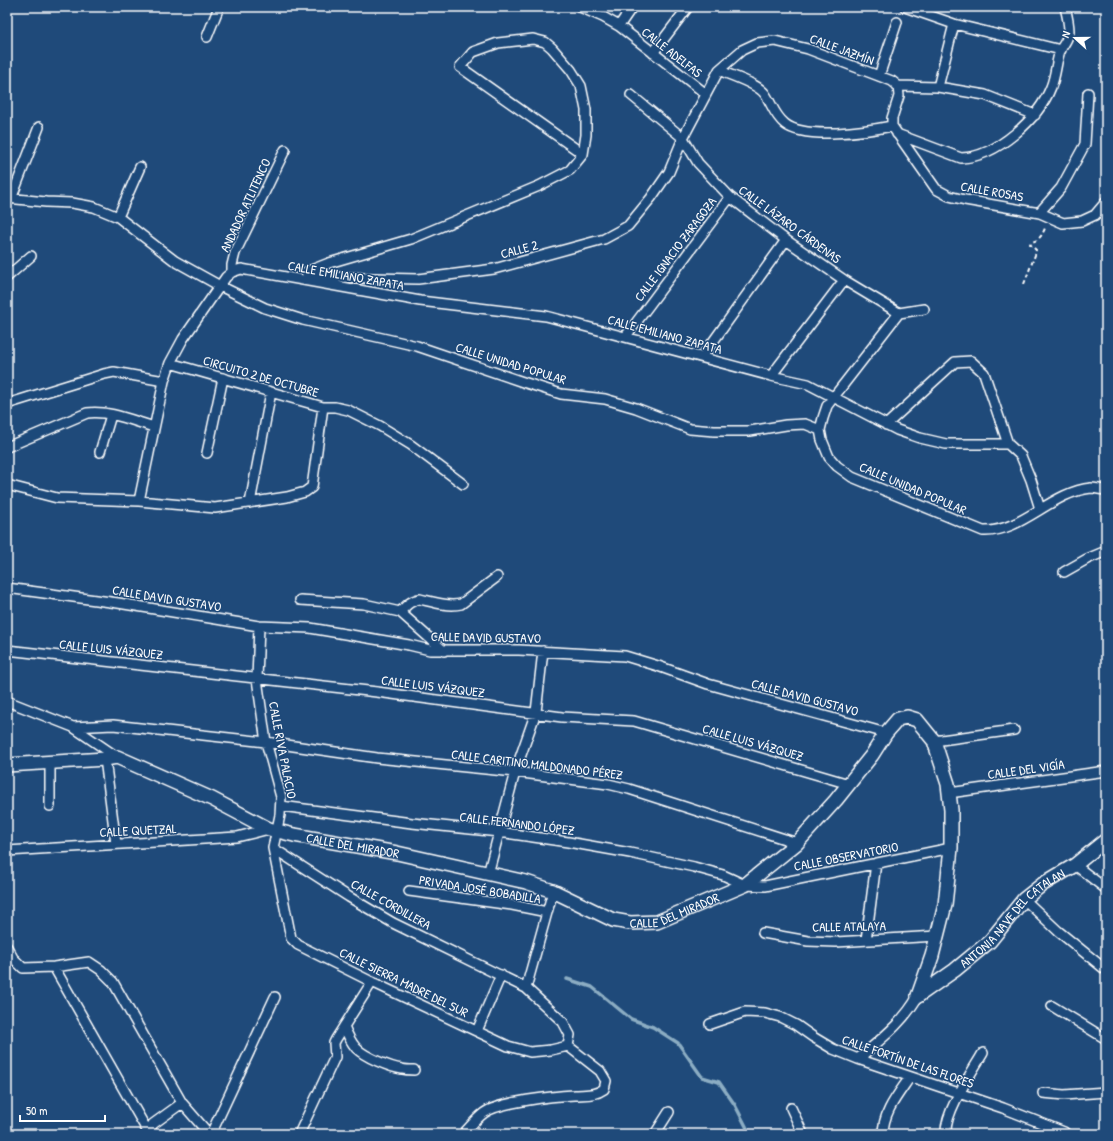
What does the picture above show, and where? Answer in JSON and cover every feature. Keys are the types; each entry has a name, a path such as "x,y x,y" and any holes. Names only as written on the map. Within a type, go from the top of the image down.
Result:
{"street":[{"path":"207,37 219,7"},
{"name":"CALLE ADELFAS","path":"580,7 619,26 706,94"},
{"path":"619,26 632,7"},
{"path":"653,53 688,7"},
{"path":"905,7 954,24 1060,50"},
{"path":"719,70 757,87 764,92 775,114 785,124 800,131 820,133 895,130 961,158 970,158 994,148 1017,132 1035,115 1051,87 1060,50 1070,33 1065,7"},
{"path":"879,76 897,22"},
{"path":"938,87 954,24"},
{"path":"292,278 329,262 411,239 539,186 570,170 583,154 586,135 586,110 581,86 571,70 552,48 545,42 533,39 498,43 473,52 460,67 583,154"},
{"name":"CALLE JAZMÍN","path":"683,138 719,70 742,50 757,43 775,41 808,49 892,81 898,86 938,87 986,95 1035,115"},
{"path":"895,130 892,118 899,96 898,86"},
{"path":"1039,213 1061,188 1085,144 1088,93"},
{"name":"CALLE LÁZARO CÁRDENAS","path":"631,95 683,138 698,163 730,198 786,240 844,280 899,313"},
{"path":"9,198 39,127"},
{"name":"CALLE ROSAS","path":"895,130 936,189 949,196 1039,213 1063,223 1082,221 1095,215 1106,202"},
{"name":"CALLE 2","path":"307,272 330,277 418,279 494,269 604,239 628,226 651,198 669,172 683,138"},
{"name":"ANDADOR ATLITENCO","path":"232,272 235,253 285,150"},
{"path":"118,217 140,167"},
{"name":"CALLE UNIDAD POPULAR","path":"9,198 72,203 94,207 118,217 175,261 220,286 265,308 303,320 417,346 561,394 605,399 636,408 690,429 714,431 750,430 805,424 820,430 822,440 829,457 837,466 852,477 983,531 991,532 1005,529 1066,495 1080,490 1093,488 1106,490"},
{"name":"CALLE IGNACIO ZARAGOZA","path":"626,336 730,198"},
{"path":"702,357 786,240"},
{"path":"7,277 31,256"},
{"name":"CALLE EMILIANO ZAPATA","path":"232,272 241,269 420,301 546,316 626,336 771,376 808,384 886,425 920,438 946,444 1008,444"},
{"path":"139,501 164,381 170,363 183,339 220,286 232,272"},
{"path":"771,376 844,280"},
{"path":"820,430 827,406 899,313 924,309"},
{"path":"886,425 955,362 971,361 984,373 1008,444 1021,456 1031,480 1040,509"},
{"name":"CIRCUITO 2 DE OCTUBRE","path":"7,485 57,498 139,501 215,508 287,497 305,492 312,487 323,407 170,363"},
{"path":"7,404 114,372 164,381"},
{"path":"207,453 223,378"},
{"path":"250,503 271,392"},
{"path":"323,407 335,407 348,410 380,426 411,445 463,484"},
{"path":"7,447 87,414 96,412 154,427"},
{"path":"100,452 111,415"},
{"path":"1064,572 1106,550"},
{"path":"400,612 410,602 420,599 450,605 461,604 497,577"},
{"name":"CALLE DAVID GUSTAVO","path":"7,588 259,626 310,628 430,650 519,650 624,656 658,666 708,684 886,733"},
{"path":"300,600 364,604 400,612 444,651"},
{"name":"CALLE RIVA PALACIO","path":"259,626 257,679 266,742 281,797 280,814 273,830"},
{"name":"CALLE LUIS VÁZQUEZ","path":"7,650 377,692 536,712 562,717 634,721 849,784"},
{"path":"488,874 515,772 536,712 543,651"},
{"path":"7,701 72,727 111,758 116,844"},
{"name":"CALLE DEL MIRADOR","path":"7,765 111,758 212,799 273,830 397,853 526,882 553,891 613,920 630,923 657,922 746,885 797,843 849,784 898,719 908,717 917,720 934,741 948,784 951,810 951,848 945,905 918,996 912,1008 858,1059"},
{"name":"CALLE CARITINO MALDONADO PÉREZ","path":"72,727 113,725 266,742 377,758 515,772 608,784 630,789 797,843"},
{"path":"934,741 1014,730"},
{"path":"50,763 50,806"},
{"name":"CALLE DEL VIGÍA","path":"949,793 1106,771"},
{"name":"CALLE FERNANDO LÓPEZ","path":"281,806 412,823 499,832 568,842 630,853 694,867 723,875 746,885"},
{"path":"273,830 273,848"},
{"name":"CALLE QUETZAL","path":"7,851 237,837 273,830"},
{"name":"ANTONIA NAVE DEL CATALAN","path":"918,996 955,970 990,941 1024,899 1043,884 1075,865 1106,840"},
{"name":"CALLE SIERRA MADRE DEL SUR","path":"273,848 291,938 298,945 372,982 508,1046 530,1052 551,1050 568,1046"},
{"name":"CALLE CORDILLERA","path":"273,848 349,897 393,923 526,988 563,1022 570,1034 568,1046"},
{"name":"CALLE OBSERVATORIO","path":"746,885 765,886 951,848"},
{"path":"866,940 876,863"},
{"path":"1075,865 1106,889"},
{"name":"PRIVADA JOSÉ BOBADILLA","path":"409,891 512,905 547,912"},
{"path":"526,988 553,891"},
{"path":"1024,899 1058,931 1106,970"},
{"name":"CALLE ATALAYA","path":"763,933 808,941 836,942 937,936"},
{"path":"7,947 13,958 24,968 54,968 89,962 101,970 113,982 182,1103 210,1134 274,996"},
{"path":"54,968 149,1133"},
{"path":"477,1031 502,975"},
{"path":"299,1134 335,1057 334,1043 372,982"},
{"path":"1052,1006 1106,1039"},
{"name":"CALLE FORTÍN DE LAS FLORES","path":"710,1024 744,1012 765,1013 780,1017 796,1025 812,1037 833,1049 858,1059 1002,1108 1066,1134"},
{"path":"344,1026 352,1042 365,1054 392,1067 402,1070 414,1070"},
{"path":"463,1134 484,1113 495,1107 542,1098 597,1094 604,1089 606,1081 600,1071 568,1046"},
{"path":"946,1134 948,1119 960,1093 983,1053"},
{"path":"883,1134 883,1122 886,1114 910,1077"},
{"path":"1044,1093 1064,1095 1106,1092"},
{"path":"149,1133 153,1124 182,1103"},
{"path":"792,1108 803,1134"},
{"path":"655,1134 669,1112"}],"path":[{"path":"1024,284 1036,250 1030,244 1031,242 1034,242 1040,238 1049,217"}],"waterway":[{"path":"567,979 592,987 631,1019 653,1027 678,1043 702,1077 719,1082 735,1105 750,1134"}]}
